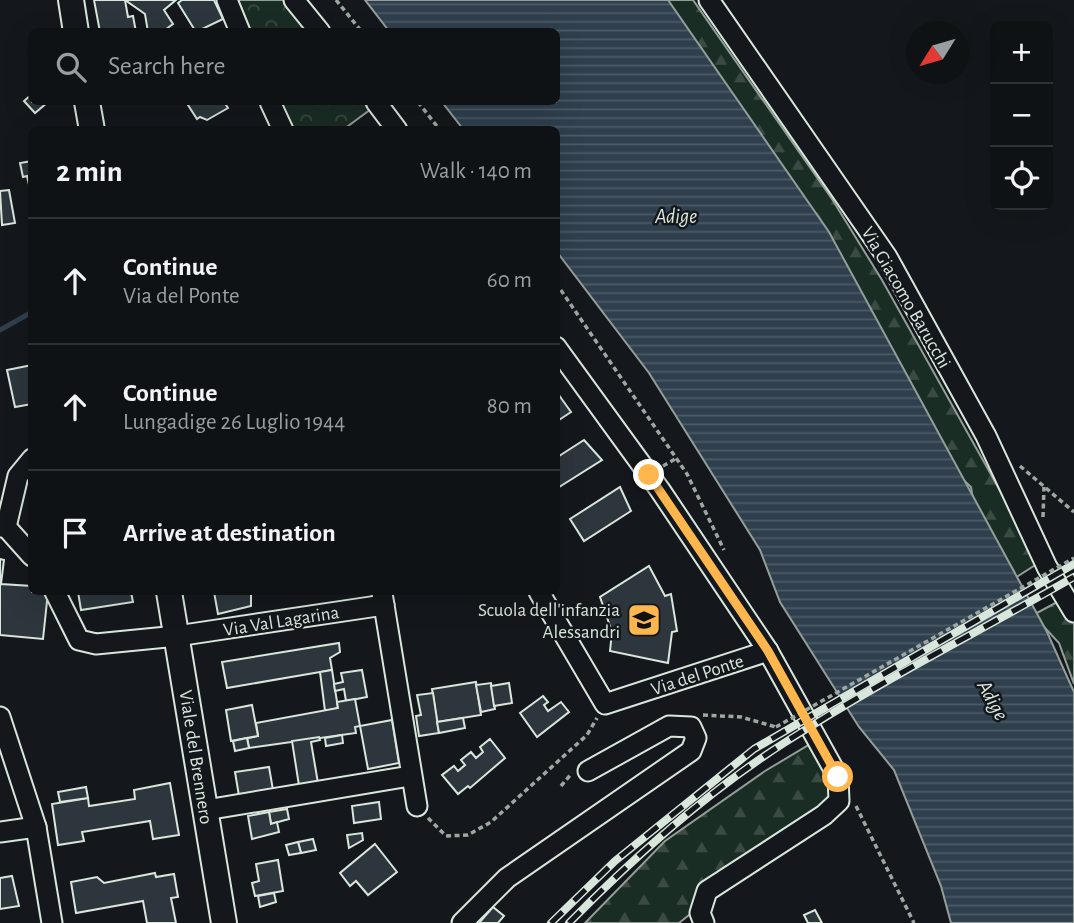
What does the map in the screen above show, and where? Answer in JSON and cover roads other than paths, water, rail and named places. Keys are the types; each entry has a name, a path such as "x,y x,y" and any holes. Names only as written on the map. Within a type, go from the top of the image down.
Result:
{"main road":[{"path":"71,0 75,28"},
{"path":"88,105 91,126"},
{"name":"Viale del Brennero","path":"170,595 224,923"}],"street":[{"path":"227,0 238,28"},
{"path":"294,0 317,28"},
{"name":"Via Giacomo Barucchi","path":"709,0 887,257 986,436 1047,567 1074,612"},
{"path":"272,105 281,126"},
{"path":"378,105 394,126"},
{"path":"560,352 660,489 768,651"},
{"path":"28,464 18,476 3,527 28,552"},
{"name":"Via Val Lagarina","path":"57,595 79,639 96,644 177,636 383,598"},
{"name":"Via del Ponte","path":"541,595 605,704 768,651 838,777 839,802 824,815 707,891 700,913 704,923"},
{"path":"383,598 417,806"},
{"path":"0,717 5,755 36,827 52,923"},
{"path":"462,923 507,878 691,751 696,738 691,727 669,726 588,771"},
{"path":"206,810 410,776"},
{"path":"0,832 36,827"}],"water":[{"name":"Adige","path":"365,0 668,0 829,232 1047,632 1074,692 1074,923 951,923 941,886 894,770 859,727 780,602 760,550 649,373 560,256 560,126 461,126 444,105 560,105 560,28 387,28"}],"waterway":[{"path":"0,330 28,314"}],"railway":[{"path":"551,923 615,861 754,749 1074,564"},
{"path":"569,923 672,827 755,762 855,699 1074,577"}],"place":[{"name":"Scuola dell'infanzia Alessandri","path":"644,620"}]}
